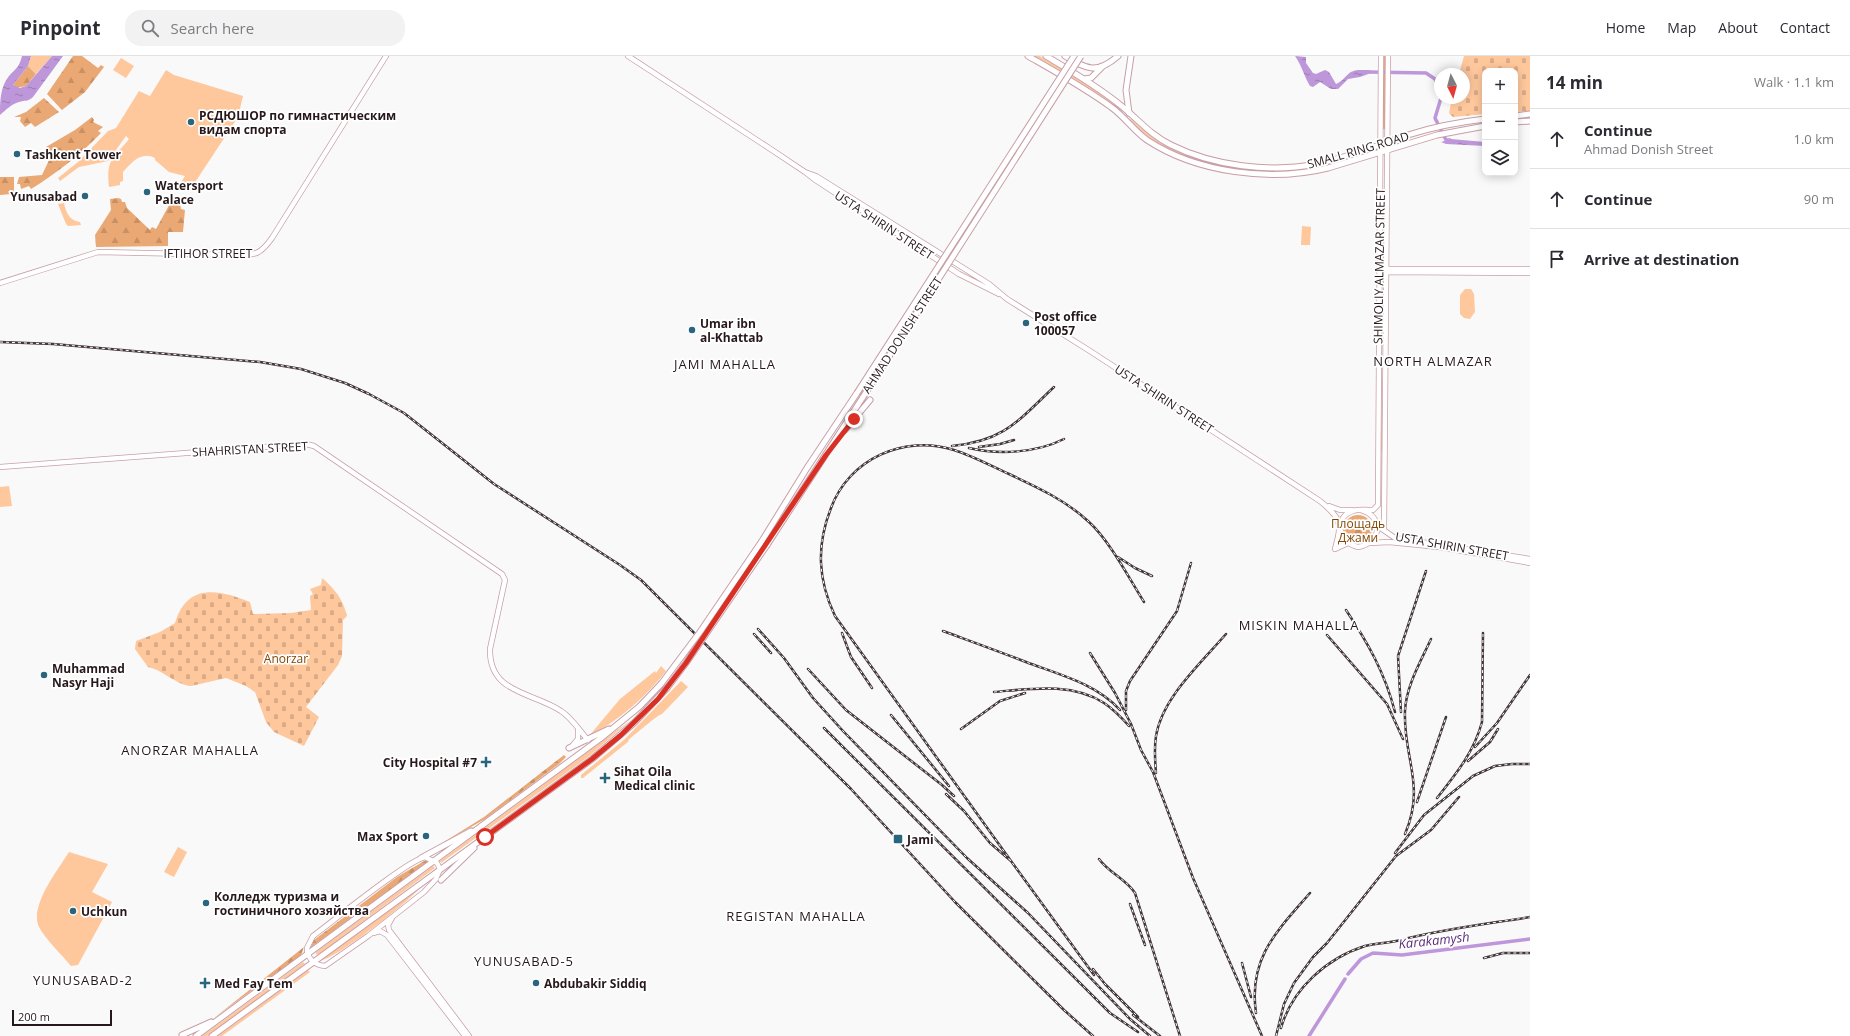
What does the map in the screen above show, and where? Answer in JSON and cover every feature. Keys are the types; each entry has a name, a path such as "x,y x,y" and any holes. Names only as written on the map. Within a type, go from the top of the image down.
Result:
{"main road":[{"name":"IFTIHOR STREET","path":"0,283 98,252 250,254 260,252 272,238 386,56"},
{"name":"USTA SHIRIN STREET","path":"628,56 805,172 816,176 989,284 1007,299 1090,351 1320,501 1337,510 1354,510"},
{"name":"SMALL RING ROAD","path":"1028,56 1093,94 1124,118 1142,136 1165,150 1196,163 1228,170 1276,174 1310,172 1448,132 1482,126"},
{"path":"1046,56 1084,79 1119,103 1129,112"},
{"path":"1052,56 1055,62"},
{"path":"1065,56 1083,67 1103,67"},
{"name":"AHMAD DONISH STREET","path":"196,1036 488,822 617,725 639,707 661,684 700,632 762,542 807,468 1074,56"},
{"name":"AHMAD DONISH STREET","path":"212,1036 610,745 645,712 667,688 686,663 767,545 826,455 1081,56"},
{"path":"1084,79 1090,78 1116,56"},
{"path":"1124,118 1129,112 1126,90 1130,56"},
{"name":"SHIMOLIY ALMAZAR STREET","path":"1361,510 1373,510 1377,507 1380,56"},
{"name":"SHIMOLIY ALMAZAR STREET","path":"1384,530 1388,56"},
{"name":"SMALL RING ROAD","path":"1129,112 1150,132 1170,145 1206,159 1233,165 1277,167 1305,166 1326,162 1434,128 1482,119"},
{"path":"1518,116 1530,114"},
{"path":"1518,122 1530,120"},
{"path":"1378,270 1530,269"},
{"path":"1386,270 1530,273"},
{"path":"1378,332 1386,332"},
{"path":"826,455 870,400"},
{"name":"SHAHRISTAN STREET","path":"0,467 310,444 350,469 498,571 505,580 490,649 490,659 494,669 500,679 508,687 519,694 556,708 568,716 578,729"},
{"path":"1378,454 1384,454"},
{"name":"USTA SHIRIN STREET","path":"1320,501 1336,516 1340,528"},
{"name":"SHIMOLIY ALMAZAR STREET","path":"1377,525 1384,509"},
{"path":"1340,528 1342,535 1348,543 1358,546 1368,544 1376,535 1377,525 1371,515 1361,510 1354,510 1344,517 1340,528 1335,549 1348,543"},
{"name":"USTA SHIRIN STREET","path":"1377,525 1395,538 1530,559"},
{"name":"USTA SHIRIN STREET","path":"1368,544 1379,541 1439,547 1530,563"},
{"path":"569,748 617,725"},
{"path":"578,729 588,740"},
{"path":"569,748 578,739 578,729"},
{"path":"400,911 368,936 324,966 314,962 308,954 308,945 313,936 403,868 488,822"},
{"path":"441,880 485,837"},
{"path":"421,858 428,858 435,861 440,869"},
{"name":"AHMAD DONISH STREET","path":"400,911 424,892 434,881 440,869"},
{"path":"400,911 390,921 388,925 389,930 469,1036"},
{"path":"368,936 376,932 385,933 465,1036"},
{"path":"182,1035 220,1019"}],"green space":[{"path":"31,56 52,56 36,74 28,66"},
{"path":"73,56 82,56 98,68 101,65 104,67 85,92 62,110 47,94"},
{"path":"1033,56 1040,56 1086,83 1111,100 1123,112 1083,86"},
{"path":"1383,56 1386,56 1385,129 1382,129"},
{"path":"1464,56 1530,56 1530,111 1518,112 1518,68 1482,68 1482,114 1453,117 1449,113 1451,104 1470,104 1470,68 1461,68"},
{"path":"121,58 134,66 126,78 113,70"},
{"path":"28,66 36,74 26,86 16,88 13,85"},
{"path":"166,70 174,75 243,96 238,117 190,190 180,184 185,176 169,172 155,160 155,158 150,156 137,159 123,172 123,181 120,182 120,185 109,187 108,171 110,165 114,156 129,139 126,136 108,161 79,167 60,181 58,178 78,162 108,131 116,128 139,91 150,96"},
{"path":"44,98 59,112 35,127 31,123 25,127 20,121 21,117 14,117 26,112"},
{"path":"92,117 94,120 93,122 103,127 98,131 101,133 50,177 31,189 29,186 21,189 20,184 17,184 19,177 42,175 51,156 46,147 75,130"},
{"path":"1131,119 1162,143 1179,152 1216,163 1235,166 1254,168 1312,168 1330,164 1370,151 1370,153 1324,168 1300,172 1274,173 1247,171 1194,159 1170,149 1148,136 1129,120"},
{"path":"0,177 14,177 14,191 11,194 0,195"},
{"path":"173,198 179,198 181,209 185,210 183,232 168,232 168,246 96,247 95,235 111,210 110,199 121,199 122,202 125,202 127,208 150,230 152,227 156,229"},
{"path":"64,203 69,216 80,222 81,225 68,226 66,224 58,204"},
{"path":"1302,226 1311,227 1310,245 1301,245"},
{"path":"1465,289 1471,289 1474,294 1475,312 1470,319 1464,318 1460,314 1460,295"},
{"path":"1381,334 1382,451 1380,451 1380,335"},
{"path":"9,486 12,506 0,507 0,487"},
{"name":"Площадь Джами","path":"1358,515 1368,519 1372,529 1368,539 1358,543 1348,539 1344,529 1348,519"},
{"name":"Anorzar","path":"322,578 338,595 347,616 343,620 342,656 338,665 306,707 319,717 304,746 274,732 266,722 255,692 246,686 226,678 191,686 185,685 159,671 148,667 135,649 136,641 160,632 175,623 180,610 187,601 196,595 215,592 250,602 253,614 291,613 311,610 310,596 313,594 310,589 321,585"},
{"path":"661,666 666,671 650,690 621,716 589,736 620,699 655,671 656,673"},
{"path":"681,681 688,687 662,714 583,778 581,778 581,775 625,739"},
{"path":"632,719 588,757 441,863 440,861"},
{"path":"564,755 566,757 559,764 485,819 436,847 484,817"},
{"path":"178,847 187,852 174,877 164,872"},
{"name":"Uchkun","path":"69,852 108,864 92,892 112,902 78,965 71,966 42,932 37,918 41,899 46,888"},
{"path":"426,860 430,860 310,948 314,940 397,877"},
{"path":"433,866 435,868 318,955 316,954 316,952"},
{"path":"419,889 387,917 355,941 328,958 319,961"},
{"path":"304,947 301,955 214,1018"},
{"path":"303,962 305,964 207,1036 202,1036"},
{"path":"308,970 310,972 222,1036 218,1036"}],"water":[{"path":"22,56 31,56 28,66 13,85 20,88 26,86 52,56 63,56 31,99 14,104 0,115 2,90 6,80 18,65"},
{"path":"1295,56 1306,57 1306,63 1313,73 1316,74 1325,70 1329,72 1336,84 1353,71 1370,70 1374,72 1348,79 1338,89 1331,89 1320,82 1313,87 1310,86"},
{"path":"1451,139 1482,142 1482,146 1446,144 1441,142"}],"waterway":[{"path":"1369,72 1426,73 1434,78"},
{"path":"1439,104 1435,118 1446,140 1450,140"},
{"name":"Karakamysh","path":"1348,974 1361,959 1373,953 1402,955 1530,939"},
{"name":"Karakamysh","path":"1309,1036 1345,979"}],"railway":[{"path":"0,342 53,344 260,362 301,369 345,383 404,413 494,484 641,580 851,789 955,902 1064,1010 1093,1036"},
{"path":"952,446 970,443 998,434 1020,419 1054,387"},
{"path":"969,448 993,452 1030,450 1053,444 1064,439"},
{"path":"979,447 1014,440"},
{"path":"1011,861 835,616 829,603 822,576 821,549 826,522 839,491 851,476 865,464 880,455 898,448 916,445 935,446 961,452 1041,489 1080,514 1104,539 1144,602"},
{"path":"1118,557 1135,568 1152,576"},
{"path":"1126,710 1126,691 1130,681 1177,611 1191,563"},
{"path":"1401,712 1398,656 1426,571"},
{"path":"1346,610 1362,634 1381,671 1395,712"},
{"path":"758,629 784,658 813,698 843,731 967,858 1028,913 1130,1019 1150,1036"},
{"path":"943,631 1076,681 1100,693 1120,710"},
{"path":"842,633 851,657 872,688"},
{"path":"1437,798 1469,753 1479,733 1482,722 1483,633"},
{"path":"754,634 771,653"},
{"path":"1156,773 1156,736 1166,708 1194,669 1226,634"},
{"path":"1327,635 1387,704 1403,739"},
{"path":"1405,834 1411,817 1414,801 1414,786 1405,728 1406,702 1411,683 1431,639"},
{"path":"1090,653 1115,693 1131,724 1141,750 1153,772 1193,878 1262,1036"},
{"path":"808,669 846,710 954,796"},
{"path":"1475,747 1497,723 1530,675"},
{"path":"994,692 1050,688 1078,692 1092,696 1104,703 1117,713 1129,726"},
{"path":"961,729 1000,701 1025,693"},
{"path":"891,715 949,786"},
{"path":"1417,802 1446,717"},
{"path":"824,728 1110,1013 1138,1032"},
{"path":"1468,761 1490,742 1498,729"},
{"path":"1395,853 1424,815 1473,776 1495,766 1530,764"},
{"path":"946,794 964,811 990,843 1011,861 1094,975"},
{"path":"1276,1036 1284,1004 1294,983 1313,957 1327,943 1396,856 1431,830 1459,797"},
{"path":"1099,859 1135,893 1180,1036"},
{"path":"1256,1013 1256,976 1261,961 1276,933 1310,893"},
{"path":"1130,904 1145,945"},
{"path":"1281,1028 1293,1000 1302,988 1325,967 1337,958 1351,951 1374,944 1465,927 1530,917"},
{"path":"1484,958 1503,953 1530,953"},
{"path":"1242,963 1251,997"},
{"path":"1093,969 1105,984 1138,1017"},
{"path":"1133,1015 1160,1036"}],"place":[{"name":"РСДЮШОР по гимнастическим видам спорта","path":"191,122"},
{"name":"Tashkent Tower","path":"17,154"},
{"name":"Watersport Palace","path":"147,192"},
{"name":"Yunusabad","path":"85,196"},
{"name":"Post office 100057","path":"1026,323"},
{"name":"Umar ibn al-Khattab","path":"692,330"},
{"name":"Muhammad Nasyr Haji","path":"44,675"},
{"name":"City Hospital #7","path":"486,762"},
{"name":"Sihat Oila Medical clinic","path":"605,778"},
{"name":"Max Sport","path":"426,836"},
{"name":"Jami","path":"898,839"},
{"name":"Колледж туризма и гостиничного хозяйства","path":"206,903"},
{"name":"Uchkun","path":"73,911"},
{"name":"Med Fay Tem","path":"205,983"},
{"name":"Abdubakir Siddiq","path":"536,983"}],"district":[{"name":"NORTH ALMAZAR","path":"1433,361"},
{"name":"JAMI MAHALLA","path":"725,364"},
{"name":"MISKIN MAHALLA","path":"1299,625"},
{"name":"ANORZAR MAHALLA","path":"190,750"},
{"name":"REGISTAN MAHALLA","path":"796,916"},
{"name":"YUNUSABAD-5","path":"524,961"},
{"name":"YUNUSABAD-2","path":"83,980"}],"route":[{"path":"485,837 610,745 658,699 686,663 767,545 826,455 854,419"}]}
